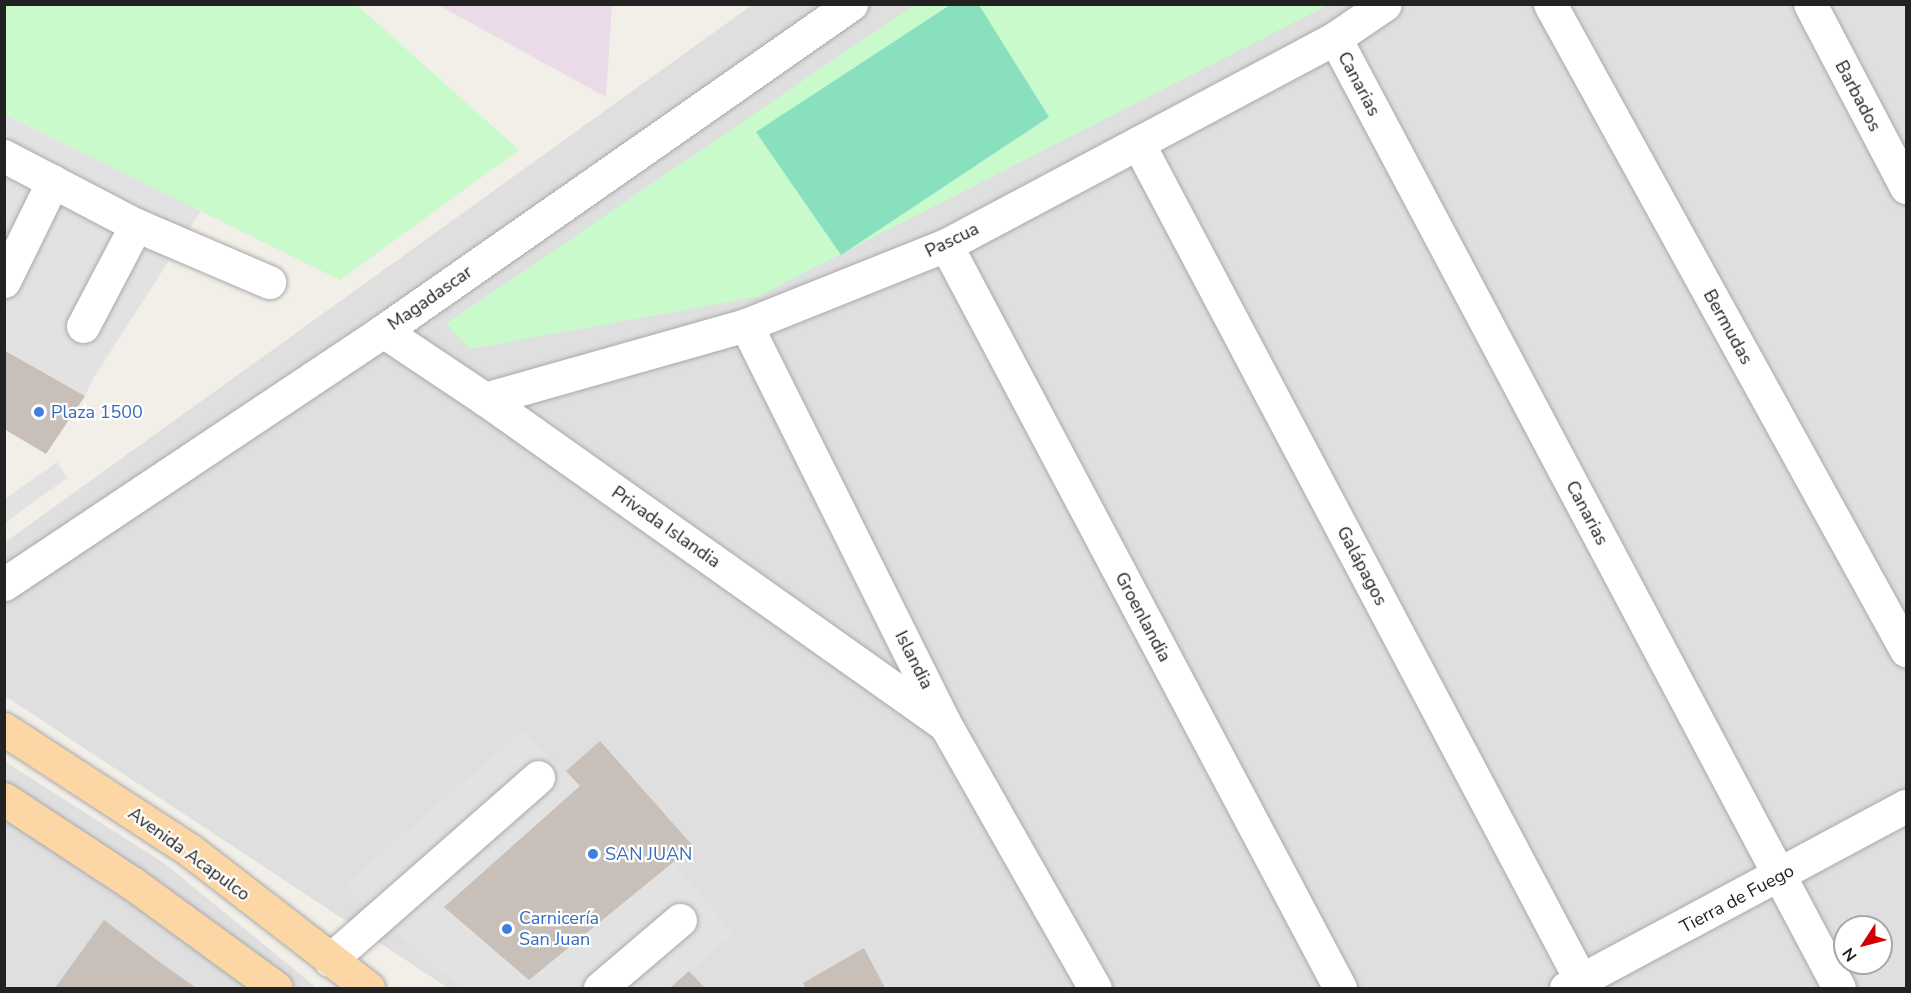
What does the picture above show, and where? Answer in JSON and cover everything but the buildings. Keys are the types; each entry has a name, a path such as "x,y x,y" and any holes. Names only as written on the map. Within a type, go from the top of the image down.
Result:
{"main road":[{"name":"Avenida Acapulco","path":"4,729 191,851 368,988"},
{"path":"4,799 132,883 276,988"}],"street":[{"name":"Magadascar","path":"4,584 383,331 851,4"},
{"name":"Pascua","path":"485,399 747,325 946,246 1335,38 1385,4"},
{"name":"Bermudas","path":"1550,4 1906,650"},
{"name":"Barbados","path":"1810,4 1906,187"},
{"name":"Canarias","path":"1335,38 1839,988"},
{"name":"Galápagos","path":"1138,143 1578,986"},
{"path":"4,156 136,225 268,282"},
{"path":"4,281 52,181"},
{"path":"83,326 136,225"},
{"name":"Groenlandia","path":"946,246 1340,988"},
{"name":"Islandia","path":"747,325 946,726 1095,988"},
{"name":"Privada Islandia","path":"383,331 485,399 946,726"},
{"path":"330,960 538,777"},
{"name":"Tierra de Fuego","path":"1578,986 1906,806"},
{"path":"600,988 680,920"}],"shaded area":[{"path":"438,5 612,5 606,97"},
{"path":"752,5 1906,5 1906,988 448,988 5,696 4,543"},
{"path":"4,114 201,211 94,377 85,396 5,350"},
{"path":"57,462 67,478 5,523 5,499"},
{"path":"522,731 580,786 444,907 530,980 673,862 733,934 670,988 460,988 344,886"},
{"path":"4,761 164,863 317,988 5,988"}],"green space":[{"path":"4,5 357,5 519,150 340,280 5,114"},
{"path":"914,5 1328,5 757,297 470,349 446,324"},
{"path":"950,5 979,5 1049,117 841,255 756,132"}],"place":[{"name":"Plaza 1500","path":"39,412"},
{"name":"SAN JUAN","path":"593,854"},
{"name":"Carnicería San Juan","path":"507,929"}]}
